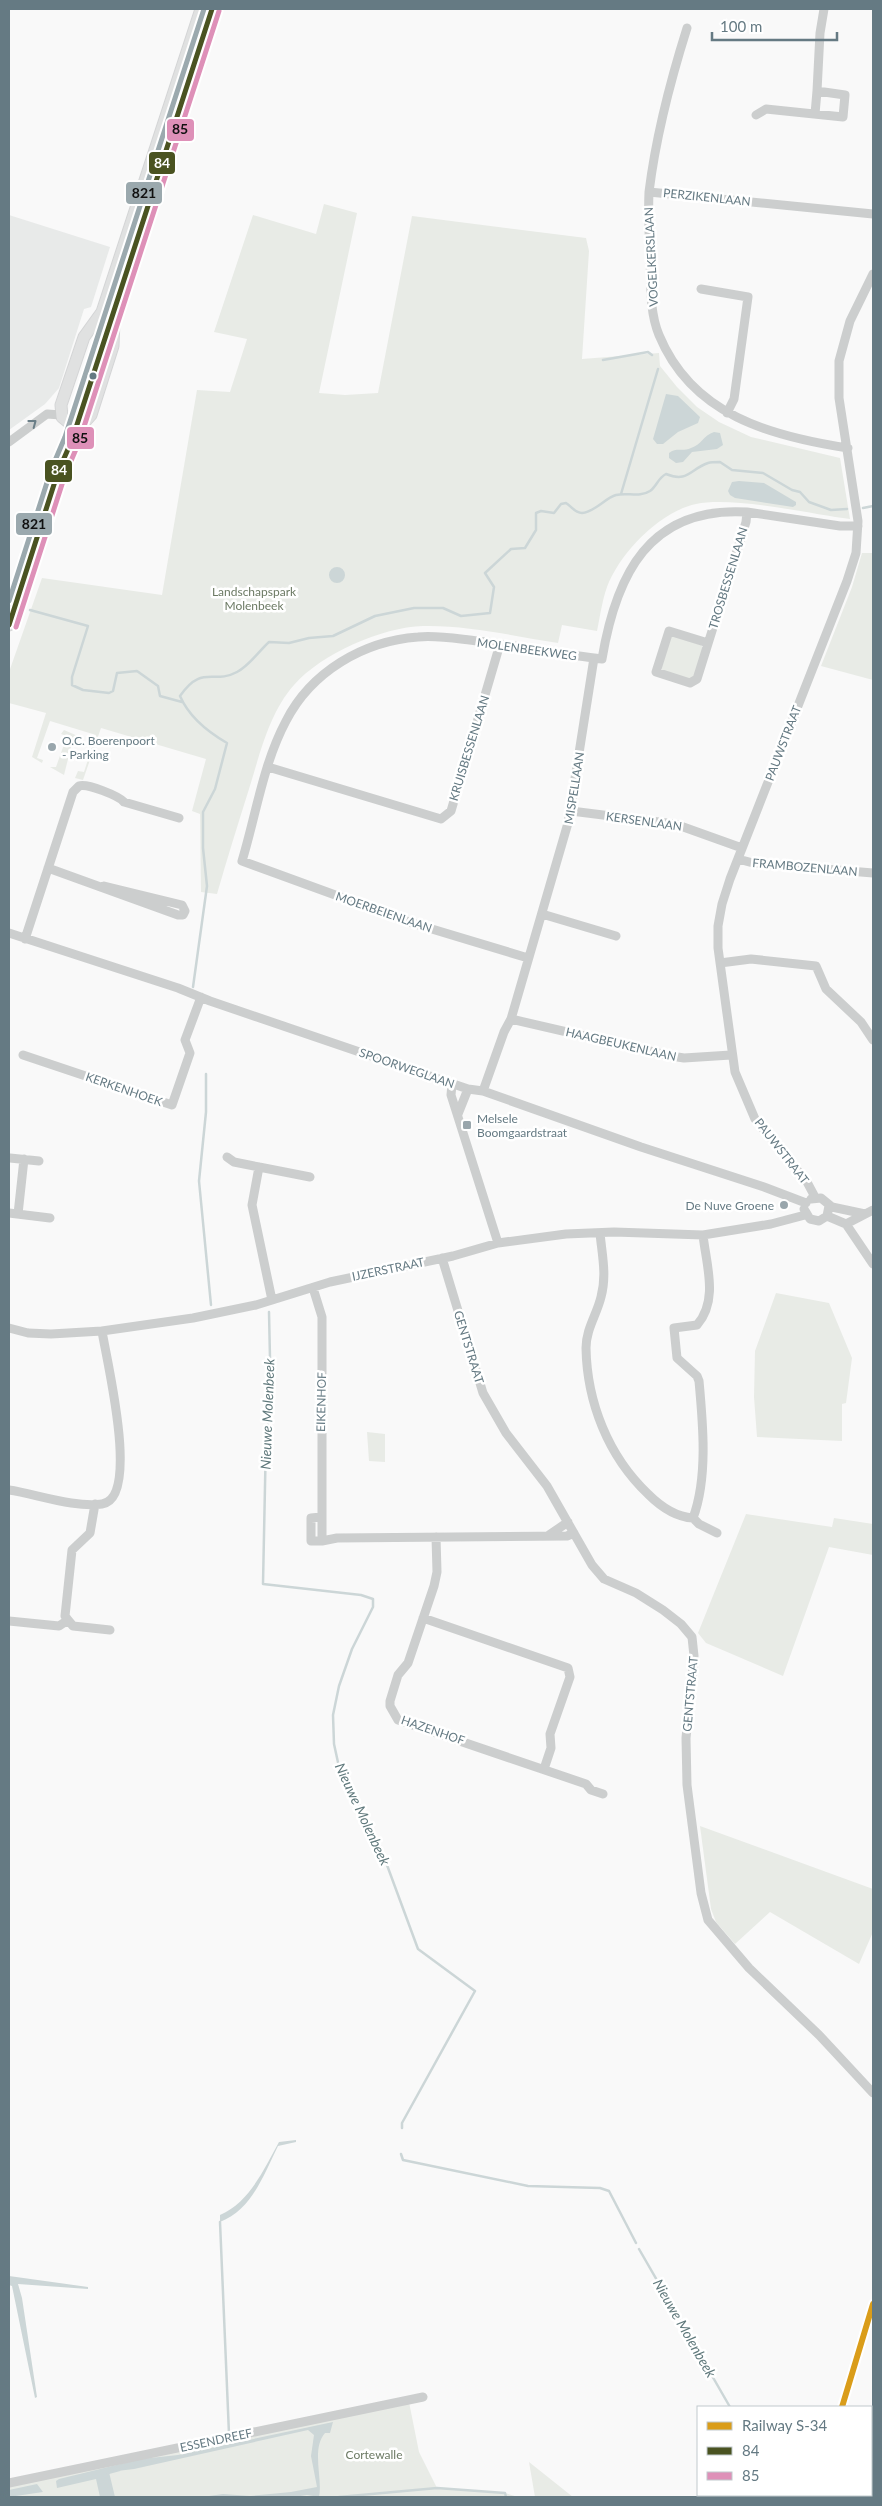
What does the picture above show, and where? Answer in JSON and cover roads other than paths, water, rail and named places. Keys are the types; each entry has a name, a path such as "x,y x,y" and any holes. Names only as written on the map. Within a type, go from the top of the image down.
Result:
{"main road":[{"path":"9,625 58,472 66,438 61,405 84,337 102,312 201,9"},
{"path":"58,472 75,433 91,415 113,346 112,334 216,9"},
{"path":"91,328 104,327 112,334"},
{"path":"63,418 73,426 83,424"}],"street":[{"path":"815,114 820,33 824,9"},
{"name":"PERZIKENLAAN","path":"687,28 668,89 657,136 649,192 873,214"},
{"path":"756,115 766,109 843,117 845,95 817,91"},
{"name":"VOGELKERSLAAN","path":"649,192 647,222 651,298 659,334 680,373 705,399 727,414 759,427 795,438 848,448"},
{"name":"PAUWSTRAAT","path":"815,1197 807,1182 755,1119 743,1095 732,1055 720,963 718,926 722,904 742,848 856,553 858,526 848,448 839,398 839,361 850,322 873,274"},
{"path":"701,289 748,297 734,399 727,414"},
{"path":"9,442 47,414 63,418"},
{"name":"MOLENBEEKWEG","path":"242,861 278,738 295,704 315,680 336,665 374,647 418,637 438,637 500,644 602,660 606,636 624,579 641,552 676,524 702,515 732,511 840,526 858,526"},
{"name":"TROSBESSENLAAN","path":"708,643 665,629 656,672 690,683 697,679 708,643 747,512"},
{"name":"KRUISBESSENLAAN","path":"268,767 441,819 450,811 500,644"},
{"name":"MISPELLAAN","path":"483,1091 504,1032 511,1019 571,811 594,658"},
{"path":"25,939 73,792 79,786 94,788 120,796 124,802 179,818"},
{"name":"KERSENLAAN","path":"571,811 675,824 742,848"},
{"name":"FRAMBOZENLAAN","path":"738,859 753,863 873,873"},
{"name":"MOERBEIENLAAN","path":"242,861 412,923 528,958"},
{"path":"48,868 104,886 178,914 183,915 185,911 182,905 104,886"},
{"path":"542,914 616,936"},
{"name":"SPOORWEGLAAN","path":"9,933 78,957 99,961 452,1084 483,1091 806,1203"},
{"path":"720,963 751,959 816,966 826,988 861,1022 873,1040"},
{"name":"KERKENHOEK","path":"24,1055 172,1105 190,1053 185,1040 201,997"},
{"name":"HAAGBEUKENLAAN","path":"511,1019 671,1056 684,1058 732,1055"},
{"path":"452,1084 451,1095 498,1242"},
{"path":"458,1114 468,1089"},
{"path":"227,1157 234,1162 310,1177"},
{"path":"10,1158 39,1161"},
{"path":"24,1159 13,1214 50,1218"},
{"path":"259,1167 252,1205 272,1300"},
{"path":"815,1197 826,1201 828,1211 823,1220 814,1222 806,1215 806,1203 815,1197"},
{"path":"828,1211 869,1212"},
{"path":"828,1211 846,1224 873,1264"},
{"path":"846,1224 869,1212"},
{"name":"IJZERSTRAAT","path":"9,1328 28,1333 50,1334 102,1332 193,1318 272,1300 359,1276 442,1258 498,1242 566,1234 703,1235 771,1224 806,1215"},
{"path":"600,1233 605,1276 601,1297 589,1329 586,1346 591,1393 606,1437 635,1482 655,1501 680,1518 693,1518 699,1524 717,1533"},
{"path":"693,1518 699,1501 703,1428 699,1381 697,1376 677,1358 674,1328 698,1325 710,1294 703,1235"},
{"name":"GENTSTRAAT","path":"442,1258 483,1393 494,1415 547,1486 574,1533 604,1579 650,1601 681,1624 692,1637 694,1656 688,1698 687,1777 701,1893 708,1920 749,1968 819,2035 873,2093"},
{"name":"EIKENHOF","path":"313,1288 322,1317 322,1541 337,1538 567,1536 574,1533"},
{"path":"9,1490 37,1494 44,1499 95,1504 102,1504 112,1499 119,1483 120,1454 116,1403 102,1332"},
{"path":"95,1504 90,1533 72,1550 65,1616 73,1626 110,1630"},
{"path":"549,1535 568,1522"},
{"name":"HAZENHOF","path":"436,1537 437,1572 408,1663 398,1674 390,1700 390,1706 395,1717 398,1720 544,1768 586,1784 591,1790 603,1794"},
{"path":"423,1618 568,1668 570,1677 550,1734 551,1748 544,1768"},
{"path":"9,1621 59,1626 68,1620"},
{"name":"ESSENDREEF","path":"9,2483 423,2397"}],"waterway":[{"path":"603,360 648,352 652,355"},
{"path":"621,494 658,369"},
{"path":"193,987 207,886 203,848 203,812 215,789 227,743 213,734 188,711 180,696 188,686 201,678 221,677 237,672 250,662 269,642 289,643 309,638 333,636 375,616 414,608 443,608 461,616 490,613 494,587 485,573 511,549 525,548 536,530 536,513 541,511 554,513 561,504 566,503 577,512 587,512 616,495 646,493 666,474 679,477 684,476 708,463 720,462 732,470 763,473 792,490 800,492 809,502 831,510 847,509"},
{"path":"863,508 873,506"},
{"path":"30,610 88,626 72,677 72,685 83,690 109,693 113,691 117,673 137,671 158,686 160,696 182,702"},
{"name":"Nieuwe Molenbeek","path":"206,1074 206,1112 199,1181 211,1305"},
{"name":"Nieuwe Molenbeek","path":"269,1312 271,1405 266,1437 263,1584 361,1595 373,1599 373,1607 352,1649 339,1686 333,1715 334,1744 339,1767 377,1838 418,1949 475,1991 402,2123 402,2128"},
{"name":"Nieuwe Molenbeek","path":"401,2154 403,2160 528,2186 600,2188 609,2191 636,2243"},
{"path":"220,2222 229,2434"},
{"name":"Nieuwe Molenbeek","path":"639,2249 729,2406"},
{"path":"108,2473 119,2470"},
{"path":"339,2497 437,2488 505,2493 506,2497"}],"rail line":[{"name":"S-34","path":"842,2406 873,2304"}],"place":[{"name":"O.C. Boerenpoort - Parking","path":"52,747"},
{"name":"Melsele Boomgaardstraat","path":"467,1125"},
{"name":"De Nuve Groene","path":"784,1205"}],"park label":[{"name":"Landschapspark Molenbeek","path":"254,598"},
{"name":"Cortewalle","path":"374,2454"}]}
